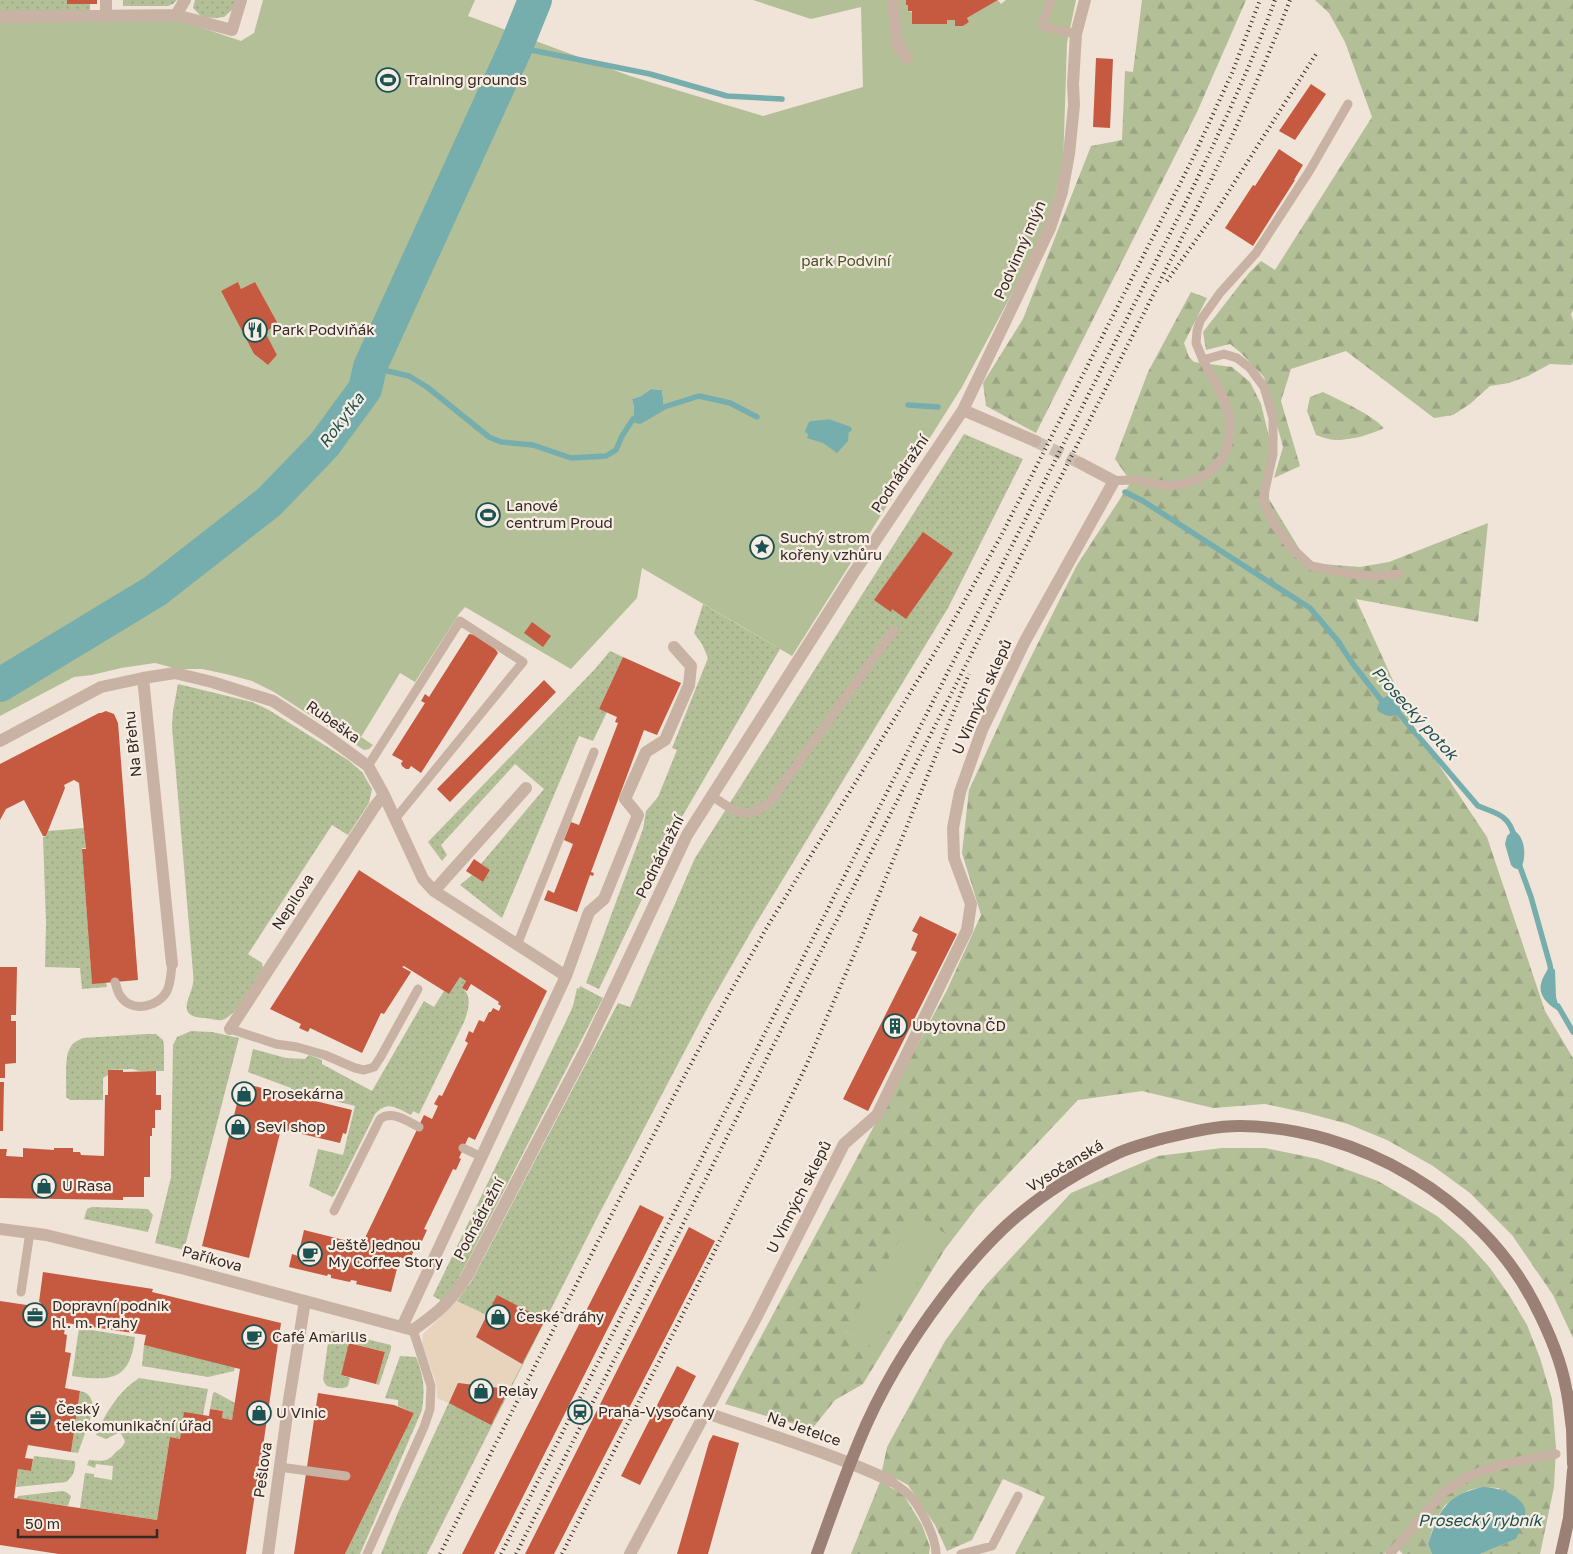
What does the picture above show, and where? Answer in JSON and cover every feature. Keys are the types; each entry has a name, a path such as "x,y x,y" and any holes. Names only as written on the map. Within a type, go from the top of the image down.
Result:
{"main road":[{"name":"Vysočanská","path":"817,1554 867,1423 886,1384 914,1336 978,1254 1020,1213 1074,1176 1120,1152 1161,1139 1200,1130 1238,1126 1278,1129 1316,1136 1352,1147 1387,1162 1425,1183 1460,1211 1485,1234 1510,1264 1534,1302 1553,1345 1566,1386 1572,1429 1573,1464"},
{"path":"1561,1554 1569,1518 1573,1470"}],"street":[{"path":"106,0 106,16"},
{"path":"176,14 185,0"},
{"path":"0,17 176,14 232,30 241,0"},
{"path":"894,0 897,44 907,58"},
{"name":"Podvinný mlýn","path":"963,410 1050,228 1062,192 1069,154 1074,105 1073,84 1076,34 1085,0"},
{"path":"963,410 1034,441"},
{"name":"Podnádražní","path":"407,1328 435,1315 458,1291 587,1047 687,835 853,574 963,410"},
{"path":"1080,463 1114,481"},
{"name":"U Vinných sklepů","path":"630,1554 704,1412 756,1318 844,1144 877,1115 968,930 971,904 954,858 953,828 960,792 982,730 1025,642 1114,481"},
{"name":"Podnádražní","path":"407,1328 482,1157 566,976 588,912 604,899 638,815 625,799 646,752 665,740 689,685 691,666 674,647"},
{"name":"Rubeška","path":"143,678 175,673 274,701 327,736 368,766 384,795 423,879 434,891 566,976"},
{"path":"0,741 101,686 143,678"},
{"name":"Na Břehu","path":"143,678 172,964"},
{"path":"434,891 526,788"},
{"name":"Nepilova","path":"230,1029 384,795"},
{"name":"Paříkova","path":"0,1229 30,1232 185,1268 407,1328"},
{"name":"Pešlova","path":"268,1554 304,1301"},
{"name":"Na Jetelce","path":"704,1412 821,1452 891,1481"}],"lane":[{"path":"1051,0 1042,26 1076,34"},
{"path":"1114,481 1137,480 1173,485 1186,483 1204,476 1218,465 1226,452 1230,436 1229,414 1196,343 1200,321 1220,293 1256,253 1310,170 1348,104"},
{"path":"1203,360 1224,354 1237,358 1250,368 1264,387 1273,418 1273,454 1263,499 1274,524 1291,547 1311,566 1351,574 1375,576 1399,574"},
{"path":"368,766 460,621 523,662 395,819"},
{"path":"712,796 736,812 747,814 760,810 770,802 894,630"},
{"path":"517,945 594,752"},
{"path":"116,982 120,996 126,1002 138,1006 147,1006 162,998 168,989 172,964"},
{"path":"230,1029 276,1044 297,1047 325,1055 354,1068 364,1070 374,1067 418,989"},
{"path":"334,1212 380,1119 391,1115 419,1127"},
{"path":"463,1148 482,1157"},
{"path":"21,1292 30,1232"},
{"path":"367,1554 424,1427 430,1409 430,1386 407,1328"},
{"path":"1390,1554 1443,1493 1469,1476 1494,1467 1556,1454"},
{"path":"279,1467 346,1476"},
{"path":"891,1481 909,1494 927,1521 936,1546 936,1554"},
{"path":"961,1554 992,1546 1018,1496"}],"green space":[{"path":"0,0 67,0 67,4 90,4 90,13 0,12"},
{"path":"123,0 177,0 168,6 123,6"},
{"path":"195,0 237,0 234,8 224,17 215,18 202,17 193,8"},
{"name":"park Podviní","path":"263,0 475,0 468,16 630,76 763,116 863,87 861,7 811,19 753,0 906,0 908,11 947,20 955,20 955,26 963,26 969,22 967,18 998,0 1001,4 1006,0 1076,0 1067,43 1063,166 1044,234 962,387 792,656 642,568 637,598 571,669 465,607 415,682 400,673 361,737 373,745 369,749 364,750 274,692 252,681 202,669 178,669 155,663 74,677 0,716 0,20 182,21 241,41 254,33","holes":["238,283 277,355 268,365 254,354 221,291","651,389 662,390 664,407 640,421 633,419 634,408 632,399 641,396"]},
{"path":"1142,0 1246,0 1198,110 1036,433 986,406 983,383 1023,319 1091,146 1122,140 1125,71 1133,72"},
{"path":"1315,0 1573,0 1573,310 1571,314 1573,321 1573,363 1571,365 1550,364 1528,376 1509,383 1490,386 1470,404 1453,415 1434,418 1346,351 1291,369 1281,401 1300,466 1274,478 1283,447 1264,377 1230,344 1206,350 1203,332 1249,273 1261,261 1275,270 1372,117 1345,42 1329,13"},
{"path":"1191,292 1207,298 1184,343 1189,357 1194,362 1232,367 1250,382 1261,404 1270,441 1269,499 1308,563 1360,567 1389,562 1488,523 1478,622 1356,599 1415,729 1487,837 1545,1011 1573,1058 1573,1338 1553,1295 1512,1235 1470,1193 1433,1166 1387,1140 1348,1124 1307,1113 1265,1104 1213,1108 1142,1091 1078,1100 978,1206 945,1249 863,1384 835,1400 812,1429 725,1404 947,990 981,915 962,853 969,790 1019,681 1077,565 1131,482 1115,459 1148,372","holes":["945,1234 877,1349 845,1331"]},
{"path":"1323,392 1364,413 1384,428 1360,437 1342,440 1331,440 1316,435 1307,411 1310,397"},
{"path":"964,434 1023,459 948,608 755,925 709,1005 598,1216 427,1554 381,1554 399,1510 458,1383 509,1389 522,1364 476,1337 457,1301 471,1282 618,1003 630,1007 695,858"},
{"path":"703,604 780,649 679,822 599,989 586,983 643,829 646,811 658,797 677,750 672,748 708,658 702,644 694,633"},
{"path":"610,651 623,657 599,709 607,712 593,741 579,736 502,918 460,885 472,875 483,882 490,870 481,864 544,789 515,764 441,845 447,855 442,861 428,842 595,669"},
{"path":"178,684 252,702 269,710 348,760 362,772 372,789 369,803 348,835 332,825 248,954 262,963 263,968 239,1005 228,1017 222,1020 193,1016 187,1010 193,979 172,727"},
{"path":"84,828 86,848 82,848 92,983 106,982 107,987 82,989 80,968 45,967 46,923 43,837 46,836 48,831"},
{"path":"460,977 466,981 462,988 469,999 467,1013 419,1114 413,1111 411,1115 396,1108 384,1107 375,1114 334,1196 332,1197 309,1186 318,1149 343,1155 355,1106 291,1090 291,1088 248,1072 253,1049 286,1058 305,1059 309,1055 322,1060 322,1064 372,1091 424,1001 434,1007 444,991 449,994"},
{"path":"580,986 603,998 462,1272 451,1291 442,1301 433,1296 568,1017 573,1006 577,988 579,989"},
{"path":"191,1031 212,1032 239,1038 184,1250 155,1243 171,1177 173,1045 177,1037"},
{"path":"156,1034 163,1040 164,1071 108,1070 108,1075 103,1078 103,1100 70,1100 66,1097 67,1058 68,1052 74,1043 83,1038"},
{"path":"1222,1148 1265,1148 1318,1159 1378,1181 1437,1216 1465,1240 1490,1268 1527,1325 1540,1358 1552,1399 1556,1448 1554,1487 1540,1554 1480,1554 1516,1539 1499,1488 1482,1487 1469,1490 1445,1505 1435,1521 1428,1544 1432,1554 1403,1554 1394,1545 1384,1554 1015,1554 1045,1497 1003,1479 972,1540 947,1551 935,1525 908,1485 882,1471 887,1447 945,1341 985,1286 1071,1193 1158,1156"},
{"path":"92,1207 148,1209 153,1215 148,1232 84,1219 87,1209"},
{"path":"915,1214 946,1234 877,1350 845,1331"},
{"path":"79,1328 135,1337 128,1363 123,1370 107,1378 72,1376"},
{"path":"333,1331 391,1345 379,1385 376,1384 385,1352 350,1343 341,1375 350,1378 348,1386 338,1388 326,1385 323,1379 329,1336 330,1332"},
{"path":"144,1345 235,1367 234,1371 208,1377 142,1366"},
{"path":"400,1356 416,1357 423,1383 422,1410 360,1554 345,1554 414,1413 398,1406 398,1400 385,1398"},
{"path":"139,1378 208,1389 203,1415 180,1439 170,1437 157,1520 80,1508 85,1473 94,1474 94,1477 112,1480 113,1466 96,1464 95,1468 87,1465 89,1460 103,1461 109,1458 123,1445 125,1441 120,1432 106,1439 96,1435 113,1403"},
{"path":"80,1391 91,1398 93,1411 78,1453 71,1452"},
{"path":"215,1392 235,1403 232,1420 222,1418 223,1411 210,1409 213,1393"},
{"path":"34,1456 75,1461 74,1473 66,1482 16,1487 18,1469 31,1471"},
{"path":"880,1482 903,1494 922,1525 930,1547 929,1554 851,1554"},
{"path":"62,1491 71,1496 68,1506 17,1499 18,1496"}],"shaded area":[{"path":"457,1301 487,1315 476,1337 522,1364 509,1389 458,1383 449,1403 437,1398 437,1387 422,1344 423,1334"}],"water":[{"path":"651,389 662,390 664,407 640,421 633,419 634,408 632,399 641,396"},
{"path":"829,422 849,429 848,441 837,453 823,443 807,438 811,424"},
{"path":"1387,696 1396,697 1400,701 1402,705 1398,714 1392,716 1385,715 1377,710 1379,703"},
{"path":"1513,830 1521,837 1523,842 1524,860 1520,870 1511,865 1505,844 1507,836"},
{"path":"1550,965 1555,970 1556,997 1560,1012 1549,1004 1541,993 1543,977"},
{"name":"Prosecký rybník","path":"1482,1487 1507,1492 1519,1499 1523,1504 1525,1516 1516,1539 1480,1554 1432,1554 1428,1544 1436,1522 1445,1506 1460,1495"}],"building":[{"path":"67,0 97,0 97,4 67,4"},
{"path":"906,0 998,0 967,18 969,22 963,26 955,26 955,20 947,20 947,24 912,24 912,11 908,11"},
{"path":"1096,58 1113,59 1110,128 1093,127"},
{"path":"1311,84 1326,94 1295,140 1279,131"},
{"path":"1279,149 1303,165 1253,246 1225,228"},
{"path":"238,282 241,289 255,282 278,324 265,332 277,355 268,365 254,354 221,291"},
{"path":"923,532 953,553 906,619 892,609 891,612 874,600"},
{"path":"532,622 551,636 543,647 524,633"},
{"path":"469,634 476,635 491,643 498,653 421,773 411,766 409,769 406,769 402,766 401,763 403,761 392,755 425,703 421,701 425,694 429,697"},
{"path":"623,657 681,683 657,735 644,730 591,872 594,873 593,876 590,875 577,912 544,900 548,890 554,893 573,844 564,840 571,822 579,825 618,723 615,722 617,717 599,709"},
{"path":"544,680 556,692 450,802 437,789"},
{"path":"106,711 114,714 118,723 138,980 92,984 82,849 86,849 79,783 74,780 64,785 65,788 46,836 43,836 24,800 6,809 0,820 0,764"},
{"path":"474,859 490,870 483,882 466,871"},
{"path":"359,870 547,991 475,1140 468,1138 456,1170 453,1169 424,1229 427,1230 422,1241 419,1240 409,1261 400,1257 391,1292 356,1284 357,1281 351,1280 350,1282 331,1278 331,1275 328,1274 327,1276 289,1267 292,1254 298,1256 304,1230 360,1244 365,1247 367,1241 364,1240 424,1115 432,1119 438,1106 434,1104 439,1095 442,1096 468,1043 465,1041 469,1031 473,1033 479,1020 484,1022 493,1008 499,1011 501,1006 498,1004 499,1002 471,984 467,991 462,988 466,981 460,977 449,994 404,966 402,967 411,972 384,1014 381,1013 362,1053 310,1028 308,1032 299,1028 301,1024 270,1009"},
{"name":"Ubytovna ČD","path":"920,916 957,934 868,1111 843,1099 917,952 911,950 918,934 912,931"},
{"path":"0,967 17,967 16,1015 11,1015 11,1021 16,1021 16,1063 5,1064 5,1078 0,1078"},
{"path":"108,1070 123,1070 123,1072 156,1071 156,1095 161,1095 161,1110 155,1110 155,1128 152,1128 152,1136 150,1136 150,1177 144,1177 144,1197 123,1197 123,1200 0,1198 0,1149 7,1149 6,1156 23,1157 23,1148 54,1150 54,1148 73,1148 73,1152 80,1152 81,1155 104,1156 105,1095 108,1095"},
{"path":"0,1082 4,1082 3,1131 0,1131"},
{"path":"242,1083 352,1110 346,1134 343,1133 340,1143 281,1129 249,1258 202,1246"},
{"path":"640,1205 664,1217 494,1554 462,1554"},
{"path":"689,1227 715,1241 554,1554 525,1554"},
{"path":"43,1272 153,1289 152,1292 281,1323 246,1554 59,1554 0,1545 0,1301 40,1307 41,1303 39,1302","holes":["66,1323 146,1335 144,1345 240,1369 232,1420 222,1418 223,1411 210,1409 209,1416 184,1412 180,1439 170,1437 157,1520 14,1498 18,1469 31,1471 33,1459 25,1458 28,1445 71,1452 80,1391 65,1388 71,1353 65,1352 67,1335 64,1334"]},
{"path":"497,1295 545,1320 522,1364 476,1337"},
{"path":"349,1343 385,1352 376,1384 341,1375"},
{"path":"677,1366 696,1376 640,1485 621,1476"},
{"path":"458,1383 509,1389 491,1425 449,1403"},
{"path":"318,1393 394,1405 414,1413 345,1554 294,1554"},
{"path":"713,1435 739,1443 708,1554 677,1554 709,1442"}],"waterway":[{"name":"Rokytka","path":"0,685 155,591 269,502 324,445 365,389 370,367 516,47 535,0"},
{"path":"516,47 650,74 727,96 782,99"},
{"name":"Prosecký potok","path":"370,367 409,376 427,387 489,437 501,442 533,445 571,458 606,456 616,450 633,419 640,421 664,407 699,396 730,403 757,417"},
{"name":"Prosecký potok","path":"908,405 938,407"},
{"name":"Prosecký potok","path":"808,431 811,424 829,422 849,429"},
{"name":"Prosecký potok","path":"1125,492 1143,501 1310,608 1337,640 1381,700 1387,704"},
{"name":"Prosecký potok","path":"1395,709 1478,806 1496,813 1505,819 1509,823 1514,836"},
{"name":"Prosecký potok","path":"1519,864 1531,897 1551,973"},
{"name":"Prosecký potok","path":"1558,1006 1573,1032"}],"tunnel":[{"path":"1035,441 1080,463"}],"railway":[{"path":"440,1554 618,1202 710,1028 766,929 946,634 1001,536 1192,160 1232,73 1260,0"},
{"path":"501,1554 1183,208 1220,131 1275,0"},
{"path":"516,1554 1194,214 1245,108 1290,0"},
{"path":"1167,281 1215,213 1316,54"},
{"path":"562,1554 806,1066 865,929 969,674"}],"place":[{"name":"Training grounds","path":"388,80"},
{"name":"Park Podviňák","path":"255,330"},
{"name":"Lanové centrum Proud","path":"488,515"},
{"name":"Suchý strom kořeny vzhůru","path":"762,547"},
{"name":"Ubytovna ČD","path":"895,1026"},
{"name":"Prosekárna","path":"244,1094"},
{"name":"Sevi shop","path":"238,1127"},
{"name":"U Rasa","path":"44,1186"},
{"name":"Ještě jednou My Coffee Story","path":"310,1254"},
{"name":"Dopravní podnik hl. m. Prahy","path":"35,1315"},
{"name":"České dráhy","path":"498,1317"},
{"name":"Café Amarilis","path":"254,1337"},
{"name":"Relay","path":"481,1391"},
{"name":"Praha-Vysočany","path":"580,1412"},
{"name":"U Vinic","path":"259,1413"},
{"name":"Český telekomunikační úřad","path":"38,1418"}]}
